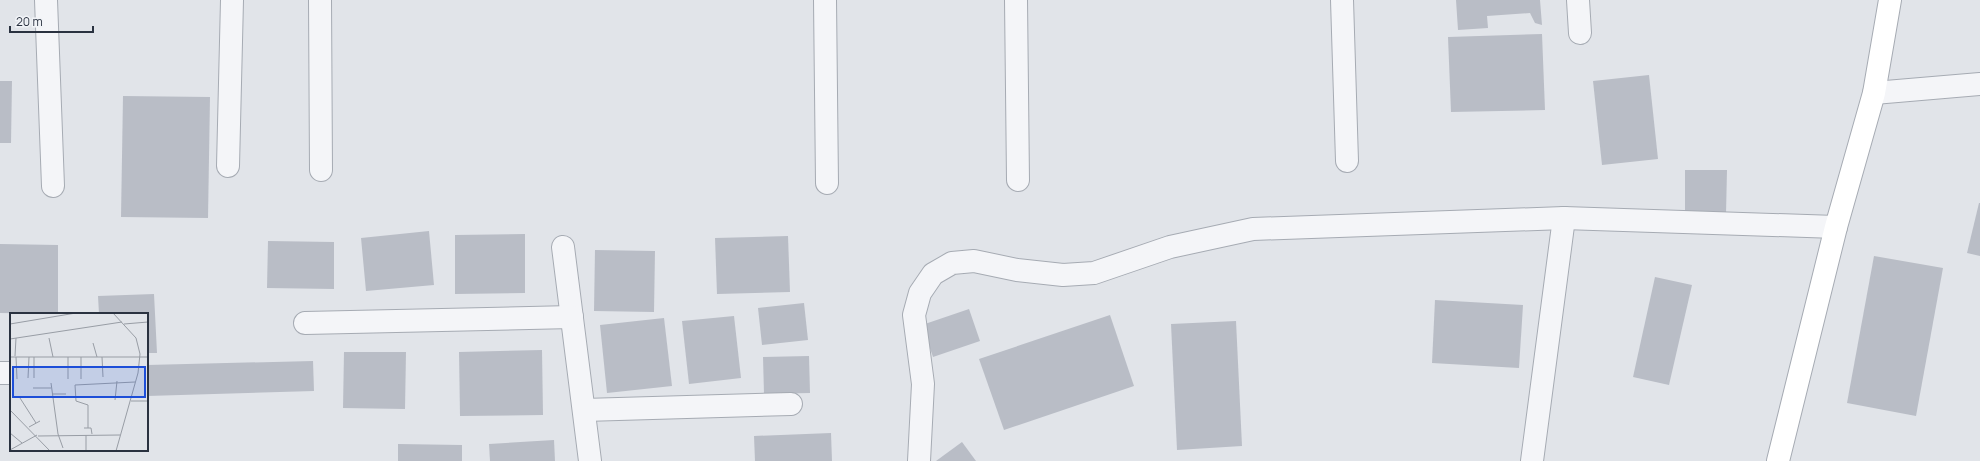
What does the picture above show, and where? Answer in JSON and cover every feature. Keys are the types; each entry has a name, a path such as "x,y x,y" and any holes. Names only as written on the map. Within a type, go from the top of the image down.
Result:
{"main road":[{"path":"1778,461 1836,227 1874,92 1890,0"}],"street":[{"path":"46,0 53,186"},
{"path":"228,166 232,0"},
{"path":"320,0 321,170"},
{"path":"825,0 827,183"},
{"path":"1016,0 1018,180"},
{"path":"1342,0 1347,161"},
{"path":"1578,0 1580,33"},
{"path":"1874,92 1980,84"},
{"path":"920,461 923,384 914,315 920,293 933,274 952,263 974,261 1017,270 1063,275 1087,274 1094,273 1170,247 1253,229 1564,218 1836,227"},
{"path":"1532,461 1564,218"},
{"path":"563,247 590,461"},
{"path":"305,323 572,317"},
{"path":"584,410 791,404"}],"building":[{"path":"1456,0 1540,0 1542,25 1535,23 1530,13 1487,16 1488,28 1458,30"},
{"path":"1542,34 1545,110 1451,112 1448,37"},
{"path":"1649,75 1658,159 1602,165 1593,81"},
{"path":"0,81 12,81 11,143 0,143"},
{"path":"123,96 210,97 208,218 121,217"},
{"path":"1685,170 1727,170 1726,214 1685,214"},
{"path":"1980,203 1980,256 1967,253"},
{"path":"429,231 434,285 366,291 361,238"},
{"path":"525,234 525,293 455,294 455,235"},
{"path":"788,236 790,292 717,294 715,238"},
{"path":"268,241 334,242 334,289 267,288"},
{"path":"0,244 58,245 58,313 0,313"},
{"path":"595,250 655,251 654,312 594,311"},
{"path":"1874,256 1943,268 1916,416 1847,403"},
{"path":"1655,277 1692,285 1669,385 1633,377"},
{"path":"154,294 157,353 148,353 148,313 99,313 98,296"},
{"path":"1435,300 1523,305 1519,368 1432,363"},
{"path":"804,303 808,340 762,345 758,308"},
{"path":"969,309 980,341 933,357 922,325"},
{"path":"1110,315 1134,386 1004,430 979,359"},
{"path":"734,316 741,378 689,384 682,321"},
{"path":"664,318 672,386 607,393 600,325"},
{"path":"1236,321 1242,446 1177,450 1171,324"},
{"path":"542,350 543,415 460,416 459,352"},
{"path":"344,352 406,352 405,409 343,408"},
{"path":"809,356 810,393 764,394 763,357"},
{"path":"313,361 314,391 148,396 148,365"},
{"path":"831,433 832,461 755,461 754,436"},
{"path":"554,440 555,461 490,461 489,444"},
{"path":"962,442 976,461 936,461"},
{"path":"398,444 462,445 462,461 398,461"}]}
